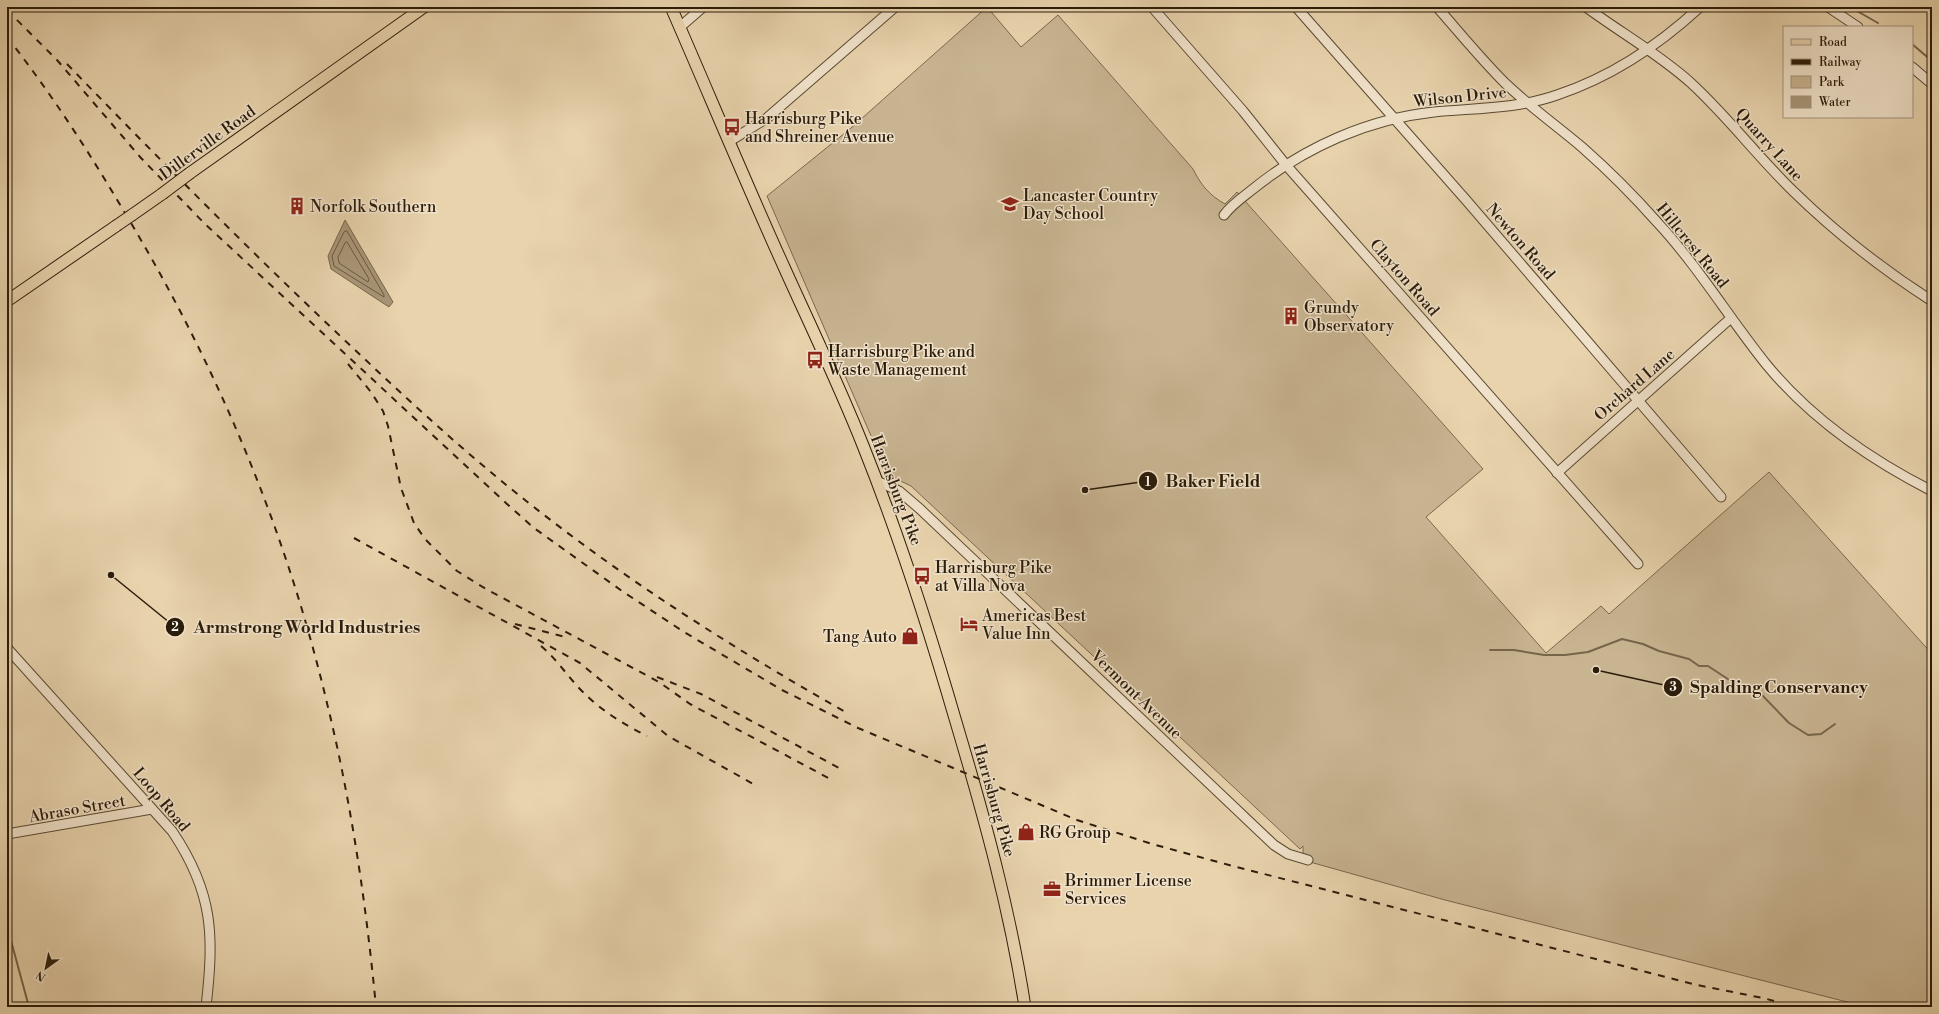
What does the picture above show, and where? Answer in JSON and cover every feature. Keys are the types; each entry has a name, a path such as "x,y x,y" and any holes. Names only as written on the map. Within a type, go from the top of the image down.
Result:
{"main road":[{"name":"Dillerville Road","path":"7,301 162,194 424,7"},
{"name":"Harrisburg Pike","path":"671,7 783,265 837,383 877,481 927,625 987,830 1012,929 1025,1007"}],"street":[{"path":"680,27 703,7"},
{"path":"730,141 767,118 895,7"},
{"name":"Clayton Road","path":"1152,7 1243,111 1286,164 1638,564"},
{"name":"Newton Road","path":"1296,7 1472,206 1721,497"},
{"name":"Hillcrest Road","path":"1437,7 1504,82 1583,149 1622,185 1678,247 1766,365 1806,407 1850,442 1883,465 1932,491"},
{"name":"Quarry Lane","path":"1586,7 1685,78 1712,102 1793,192 1843,236 1882,267 1932,301"},
{"name":"Wilson Drive","path":"1224,215 1230,207 1286,164 1330,141 1368,126 1394,119 1434,112 1507,106 1557,96 1605,75 1647,50 1684,22 1700,7"},
{"path":"1828,7 1856,26"},
{"path":"1913,68 1932,84"},
{"name":"Orchard Lane","path":"1557,473 1731,318"},
{"name":"Vermont Avenue","path":"877,481 899,491 920,509 1274,845 1288,854 1308,860"},
{"name":"Loop Road","path":"7,648 172,831 188,858 203,893 210,928 211,963 206,1007"},
{"name":"Abraso Street","path":"7,834 152,809"}],"green space":[{"path":"987,7 1021,47 1058,15 1193,169 1206,189 1214,197 1225,204 1237,192 1483,469 1426,517 1546,653 1601,606 1609,614 1769,472 1932,654 1932,1007 1867,1007 1445,900 1303,860 1303,846 1300,849 911,486 888,475 767,196 851,128"}],"water":[{"path":"345,220 393,302 389,307 331,269 328,256"}],"waterway":[{"path":"1857,11 1878,23"},
{"path":"1913,45 1932,61"},
{"path":"1490,650 1514,650 1544,655 1565,655 1588,652 1622,639 1643,644 1659,651 1689,659 1699,666 1708,666 1737,685 1761,694 1789,723 1808,735 1821,734 1835,724"},
{"path":"7,911 10,937 29,1007"}],"railway":[{"path":"7,10 57,60 141,158 205,224 534,528 622,591 684,632 782,690 858,728 1077,820 1152,844 1697,985 1763,998 1797,1007"},
{"path":"7,37 54,101 83,145 158,270 189,328 218,388 268,509 290,572 309,635 335,737 357,852 376,1007"},
{"path":"67,64 138,137 317,314 413,404 494,475 594,553 676,609 718,636 847,713"},
{"path":"348,364 371,392 383,411 388,426 401,488 414,523 425,539 457,571 486,589 659,682 690,704 834,781"},
{"path":"354,538 580,663 668,736 755,785"},
{"path":"515,624 569,638"},
{"path":"541,646 553,657 579,688 599,706 614,717 647,736"},
{"path":"657,677 701,694 841,769"}],"place":[{"name":"Harrisburg Pike and Shreiner Avenue","path":"732,127"},
{"name":"Lancaster Country Day School","path":"1010,204"},
{"name":"Norfolk Southern","path":"297,206"},
{"name":"Grundy Observatory","path":"1291,316"},
{"name":"Harrisburg Pike and Waste Management","path":"815,360"},
{"name":"Baker Field","path":"1085,490"},
{"name":"Armstrong World Industries","path":"111,575"},
{"name":"Harrisburg Pike at Villa Nova","path":"922,576"},
{"name":"Americas Best Value Inn","path":"969,624"},
{"name":"Tang Auto","path":"910,636"},
{"name":"Spalding Conservancy","path":"1596,670"},
{"name":"RG Group","path":"1026,832"},
{"name":"Brimmer License Services","path":"1052,889"}]}
